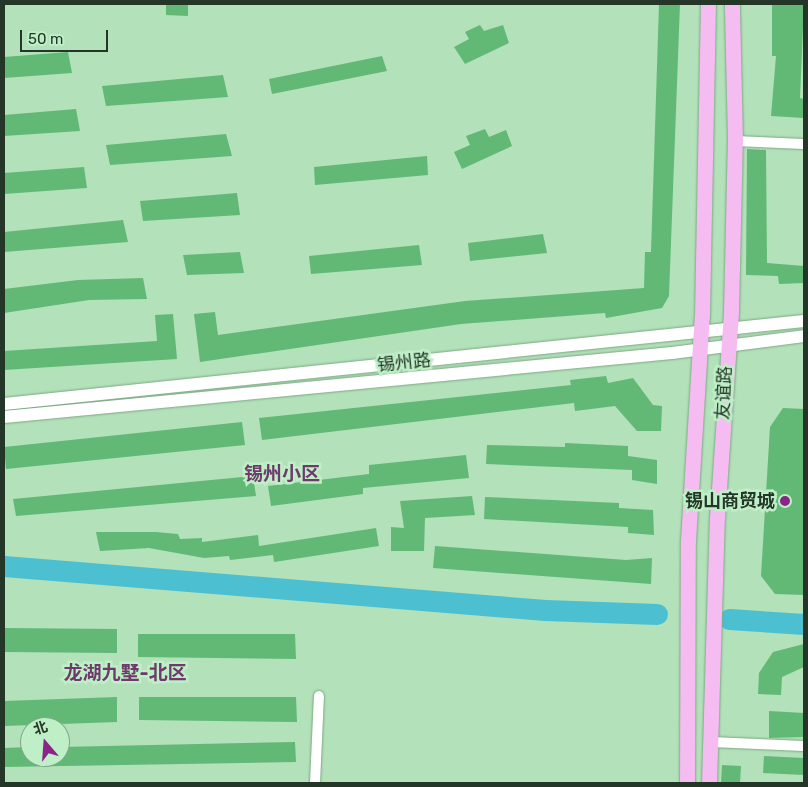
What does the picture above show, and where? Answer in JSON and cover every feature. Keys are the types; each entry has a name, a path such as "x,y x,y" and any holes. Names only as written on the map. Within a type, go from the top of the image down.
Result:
{"main road":[{"name":"友谊路","path":"687,783 688,541 700,332 708,4"},
{"name":"友谊路","path":"709,783 736,141 732,4"}],"street":[{"path":"736,141 804,144"},
{"name":"锡州路","path":"4,404 804,321"},
{"name":"锡州路","path":"4,417 698,349 804,336"},
{"path":"314,783 319,696"},
{"path":"711,742 804,746"}],"building":[{"path":"166,4 188,4 188,16 166,15"},
{"path":"659,4 680,4 669,296 662,308 606,318 605,313 461,324 200,362 194,314 215,312 218,335 465,301 644,288 645,252 651,252"},
{"path":"772,4 804,4 800,98 804,99 804,118 771,116 776,56 772,56"},
{"path":"480,25 484,31 503,25 509,43 465,64 454,47 469,39 465,32"},
{"path":"68,52 72,73 4,78 4,57"},
{"path":"382,56 387,71 272,94 269,79"},
{"path":"223,75 228,97 106,106 102,86"},
{"path":"76,109 80,131 4,136 4,115"},
{"path":"485,129 489,137 506,130 512,146 462,169 454,152 470,145 466,136"},
{"path":"226,134 232,156 110,165 106,145"},
{"path":"747,149 766,150 767,263 804,266 804,283 779,284 778,276 746,275"},
{"path":"427,156 428,175 315,185 314,167"},
{"path":"84,167 87,188 4,194 4,173"},
{"path":"237,193 240,215 143,221 140,201"},
{"path":"123,220 128,242 4,252 4,232"},
{"path":"543,234 547,253 470,261 468,243"},
{"path":"419,245 422,265 311,274 309,256"},
{"path":"240,252 244,273 187,275 183,255"},
{"path":"143,278 147,299 89,300 4,313 4,289 78,280"},
{"path":"173,314 177,359 4,370 4,351 157,341 155,315"},
{"path":"606,376 608,383 633,378 653,405 662,406 661,431 637,431 615,406 575,411 574,403 262,440 259,418 571,385 570,380"},
{"name":"锡山商贸城","path":"783,408 804,409 804,595 775,594 761,576 770,427"},
{"path":"242,422 245,445 6,469 4,447"},
{"path":"565,443 628,446 628,456 657,460 657,484 632,480 632,470 486,464 487,445 565,447"},
{"path":"466,455 469,478 363,488 363,494 271,506 268,486 369,474 369,465"},
{"path":"253,476 256,496 16,516 13,499"},
{"path":"472,496 475,515 425,518 424,551 391,551 391,527 404,528 400,501"},
{"path":"485,497 619,503 619,508 653,510 654,535 628,533 628,527 484,519"},
{"path":"376,528 379,546 274,562 273,555 230,560 229,556 204,558 149,548 100,551 96,532 178,534 180,539 202,538 202,542 258,535 259,546"},
{"path":"435,546 626,560 652,558 651,584 433,568"},
{"path":"4,628 117,629 117,653 4,652"},
{"path":"138,634 295,634 296,659 138,657"},
{"path":"804,644 804,667 782,677 781,695 758,694 759,673 773,652"},
{"path":"117,697 117,722 70,724 70,717 20,717 20,725 4,726 4,701"},
{"path":"139,697 296,697 297,722 139,720"},
{"path":"769,711 804,713 804,737 769,738"},
{"path":"295,742 296,762 70,766 70,747"},
{"path":"20,747 20,767 4,767 4,748"},
{"path":"764,756 804,758 804,775 763,773"},
{"path":"722,765 741,766 740,783 721,783"}],"waterway":[{"path":"4,566 545,610 657,614"},
{"path":"729,619 804,624"}],"place":[{"name":"锡山商贸城","path":"785,501"}],"district":[{"name":"锡州小区","path":"282,474"},
{"name":"龙湖九墅-北区","path":"125,673"}]}
